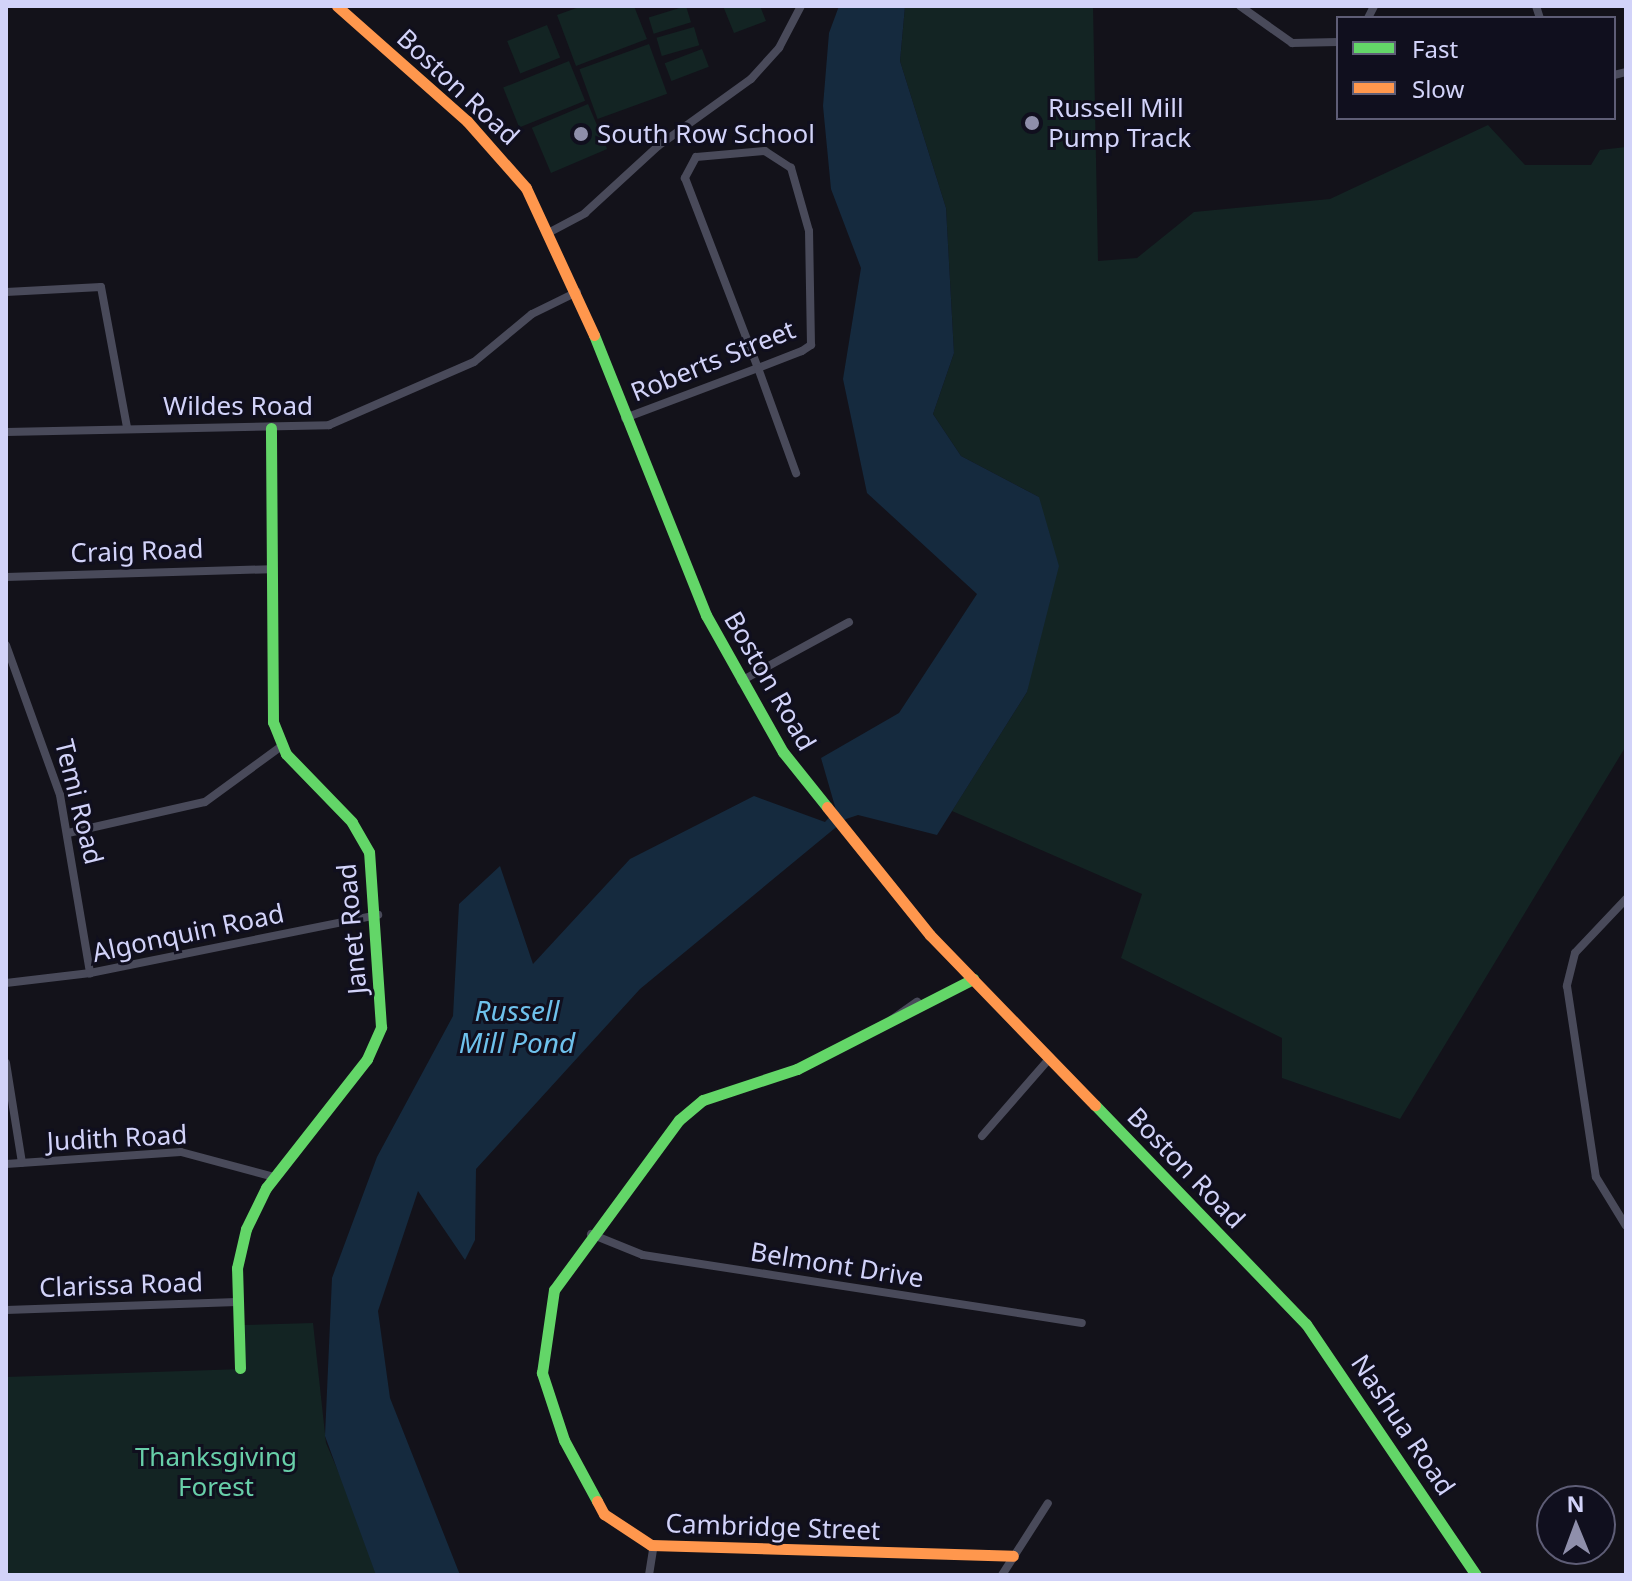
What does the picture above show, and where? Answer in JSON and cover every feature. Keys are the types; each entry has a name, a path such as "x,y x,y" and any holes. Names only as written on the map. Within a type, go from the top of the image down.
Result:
{"street":[{"name":"Boston Road","path":"337,6 491,145 550,232 577,292 625,418 741,681 830,814 973,979 1288,1303"},
{"path":"550,232 585,213 658,146 751,79 779,48 801,6"},
{"path":"1240,6 1292,43 1336,42"},
{"name":"Roberts Street","path":"625,418 758,368 802,351 814,337 809,231 791,168 750,149 696,157 687,166 685,178 758,368"},
{"path":"6,292 101,287 127,427"},
{"name":"Wildes Road","path":"6,432 127,427 320,427 357,415 474,362 532,314 577,292"},
{"path":"758,368 796,473"},
{"name":"Janet Road","path":"240,1368 237,1302 246,1229 274,1177 367,1059 381,1027 378,915 369,852 352,822 283,745 270,692 271,428"},
{"name":"Craig Road","path":"6,577 270,569"},
{"path":"741,681 849,622"},
{"name":"Temi Road","path":"6,645 39,724 68,833 90,973"},
{"path":"68,833 205,802 283,745"},
{"path":"1626,899 1575,953 1567,986 1596,1177 1626,1226"},
{"name":"Algonquin Road","path":"6,983 90,973 378,915"},
{"name":"Cambridge Street","path":"973,979 797,1069 703,1100 654,1149 590,1234 554,1290 546,1318 548,1401 604,1514 654,1545 1013,1556"},
{"path":"982,1136 1049,1059"},
{"path":"6,1063 22,1163"},
{"name":"Judith Road","path":"6,1164 181,1152 274,1177"},
{"name":"Belmont Drive","path":"590,1234 643,1255 1082,1323"},
{"name":"Clarissa Road","path":"6,1310 237,1302"},
{"name":"Nashua Road","path":"1288,1303 1476,1575"},
{"path":"1002,1575 1048,1503"},
{"path":"649,1575 654,1545"}],"green space":[{"path":"582,6 634,6 647,39 576,66 557,15"},
{"path":"686,6 691,22 654,34 649,17"},
{"path":"723,6 760,6 766,21 734,33"},
{"path":"905,6 1093,6 1098,261 1137,258 1194,212 1330,199 1488,125 1525,165 1591,165 1600,150 1626,147 1626,746 1400,1119 1282,1078 1282,1038 1121,958 1142,894 952,811 1027,692 1039,497 961,456 933,414 954,353 946,208 900,61"},
{"path":"547,25 560,57 520,74 507,41"},
{"path":"694,27 699,45 662,56 657,38"},
{"path":"649,44 667,94 598,119 579,69"},
{"path":"702,49 709,67 671,81 665,63"},
{"path":"569,61 585,101 519,127 503,88"},
{"path":"588,104 607,149 551,173 532,128"},
{"name":"Thanksgiving Forest","path":"313,1323 326,1443 383,1575 6,1575 6,1377 243,1369 243,1325"}],"water":[{"name":"Russell Mill Pond","path":"839,6 905,6 900,61 946,208 954,353 933,414 961,456 1039,497 1059,566 1027,692 937,835 858,815 846,819 640,989 476,1169 475,1240 465,1260 418,1191 378,1311 390,1398 460,1575 376,1575 325,1436 332,1278 377,1157 453,1016 459,904 500,866 533,964 630,859 754,796 825,822 836,810 821,758 899,713 977,594 867,493 843,379 861,268 831,189 823,106 829,33"}],"traffic: fast":[{"path":"594,335 706,615 783,752 827,807"},
{"path":"240,1368 237,1268 246,1229 266,1188 367,1059 381,1027 369,852 352,822 286,754 273,722 271,428"},
{"path":"597,1501 564,1440 542,1373 554,1290 679,1120 703,1100 797,1069 973,979"},
{"path":"1095,1105 1306,1324 1476,1575"}],"traffic: slow":[{"path":"337,6 467,121 526,188 594,335"},
{"path":"827,807 930,935 1095,1105"},
{"path":"597,1501 604,1514 651,1545 1013,1556"}],"place":[{"name":"Russell Mill Pump Track","path":"1032,123"},
{"name":"South Row School","path":"581,134"}]}
